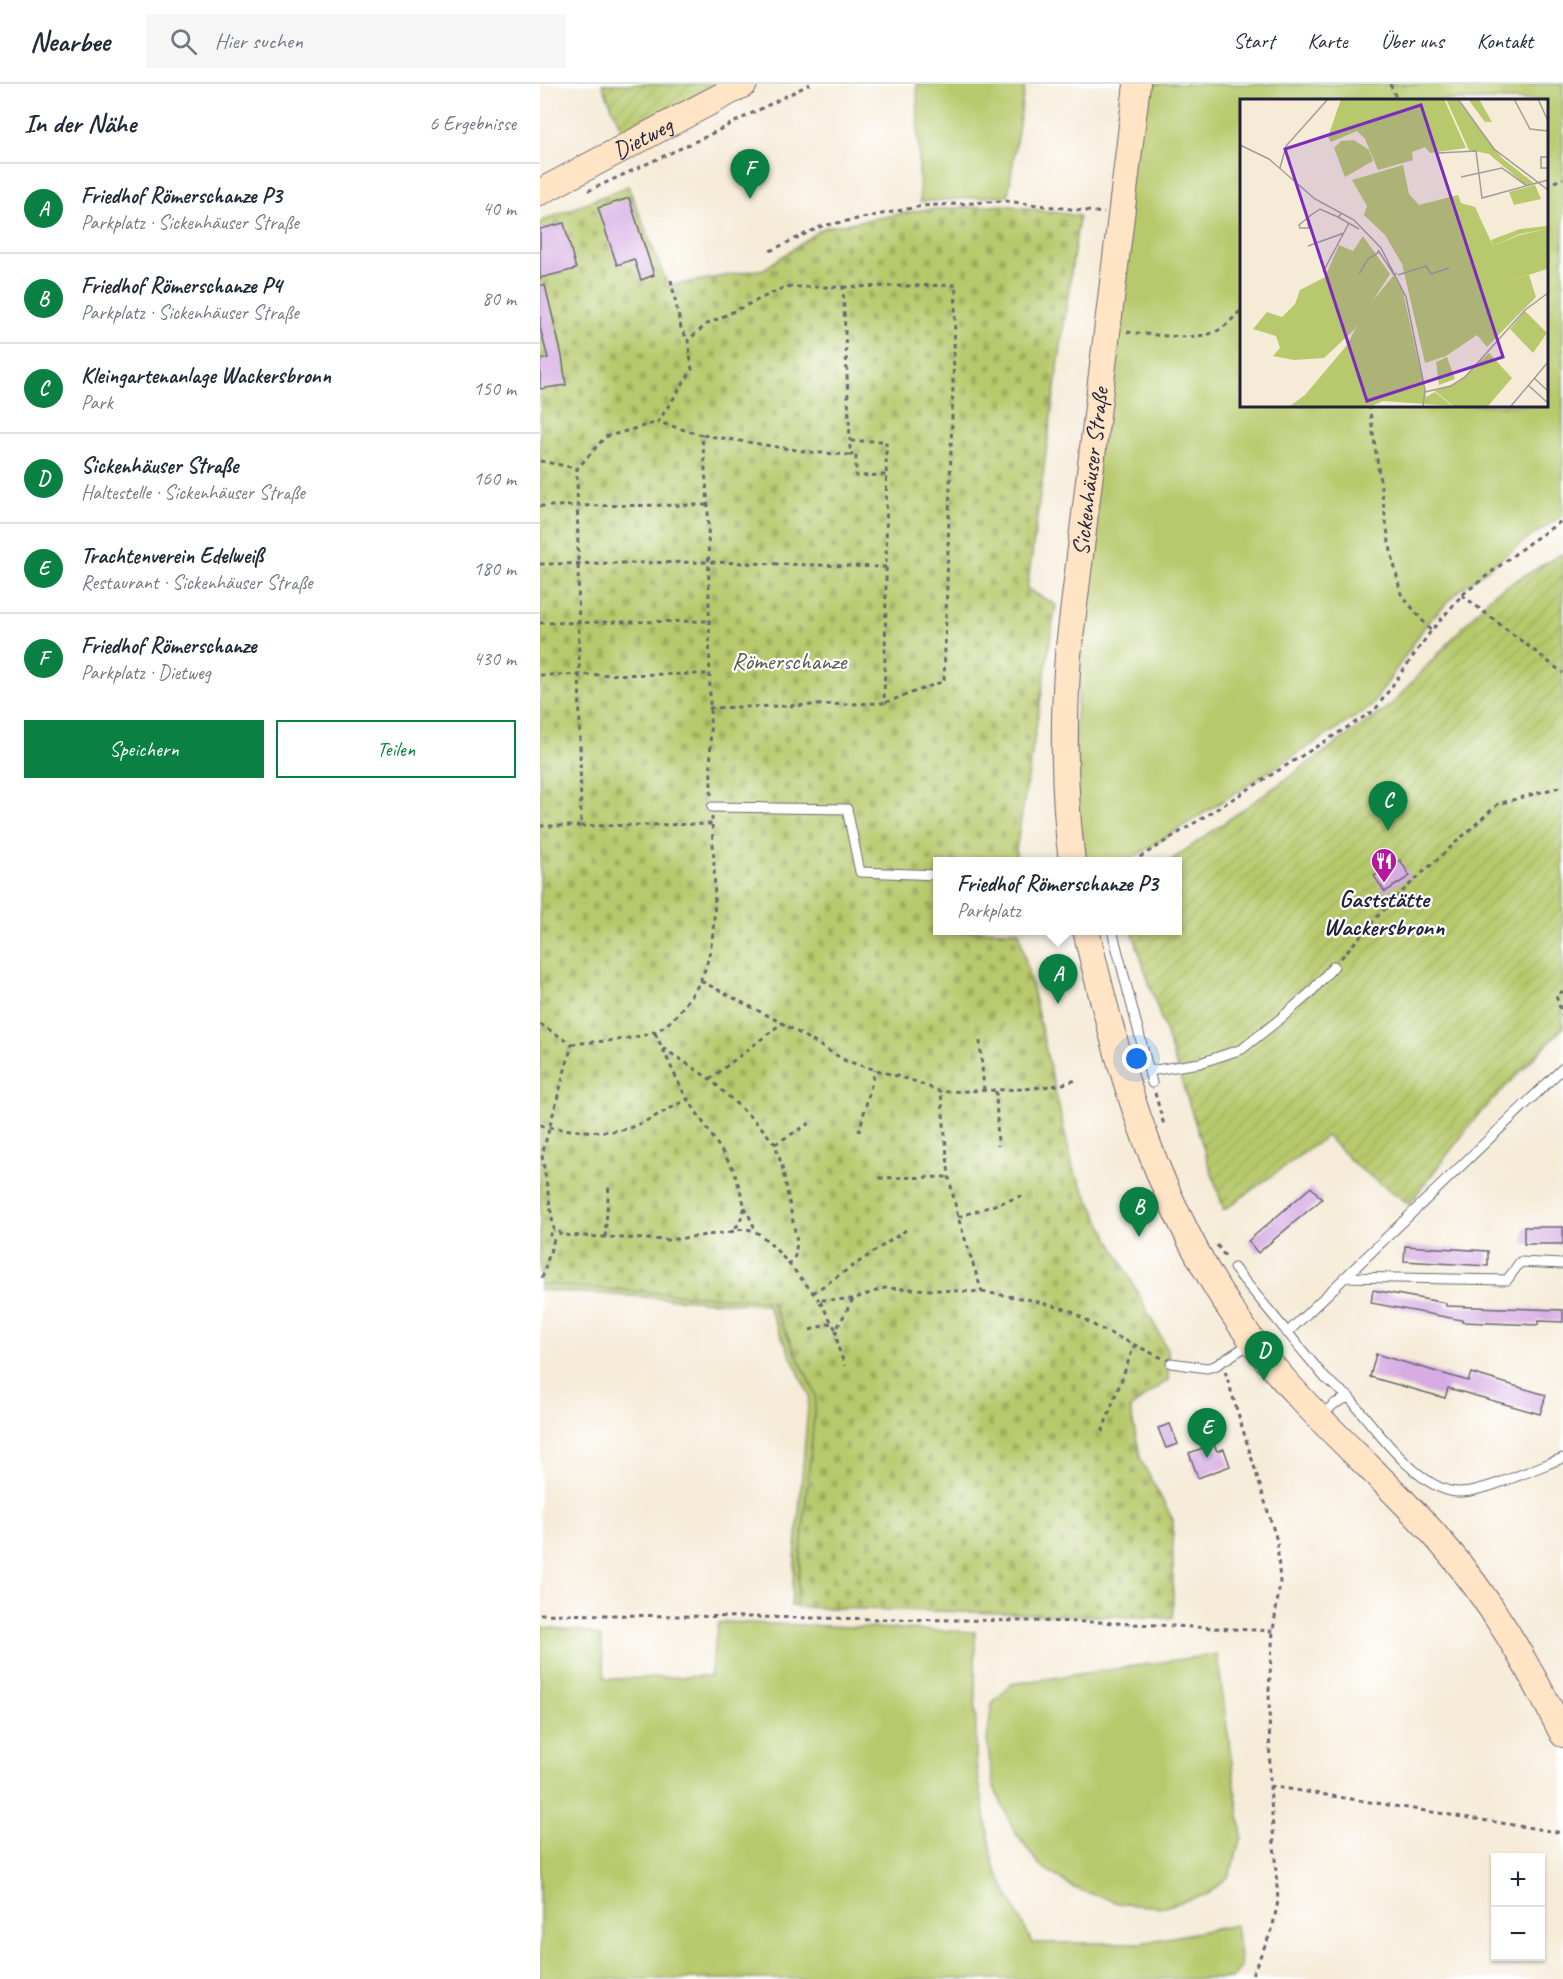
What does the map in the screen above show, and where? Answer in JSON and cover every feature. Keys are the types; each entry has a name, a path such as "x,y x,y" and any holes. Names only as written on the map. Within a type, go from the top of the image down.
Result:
{"street":[{"name":"Dietweg","path":"540,192 744,84"},
{"name":"Sickenhäuser Straße","path":"1072,857 1064,781 1065,703 1069,647 1137,84"},
{"path":"1087,935 1114,1040 1145,1141 1164,1189 1205,1270 1252,1342 1285,1382 1413,1512 1465,1571 1498,1617 1563,1734"}],"lane":[{"path":"711,807 847,808 860,872 933,875"},
{"path":"1113,935 1152,1083"},
{"path":"1149,1071 1200,1063 1242,1049 1310,993 1334,966"},
{"path":"1287,1333 1563,1068"},
{"path":"1344,1277 1507,1280 1520,1262 1563,1264"},
{"path":"1234,1268 1326,1379 1349,1397 1409,1468 1436,1485 1457,1492 1480,1488 1563,1458"},
{"path":"1171,1363 1207,1368 1223,1362 1252,1342"},
{"path":"1318,1418 1334,1404 1349,1397"}],"path":[{"path":"580,195 705,137 810,84"},
{"path":"1390,84 1396,99"},
{"path":"1548,185 1563,178"},
{"path":"770,251 822,226 922,206 1005,201 1112,214"},
{"path":"658,422 692,369 688,340 681,328 671,280"},
{"path":"688,340 707,324 785,287 956,285 944,681 884,703 709,708"},
{"path":"843,287 850,454"},
{"path":"1107,331 1181,336 1210,334 1224,327 1240,311"},
{"path":"1370,406 1389,542 1401,594 1431,631"},
{"path":"580,826 577,469 605,437 658,422 702,435 809,452 856,454 856,476 887,475"},
{"path":"540,1024 572,1044 619,1040 654,1032 667,1025 680,1011 701,981 711,947 714,918 709,708 708,505 702,435"},
{"path":"850,441 886,441 884,703"},
{"path":"540,461 577,469"},
{"path":"540,506 708,505"},
{"path":"1138,857 1375,710 1431,631 1462,595 1529,543 1563,520"},
{"path":"540,564 709,562 886,567"},
{"path":"1462,595 1563,673"},
{"path":"540,623 709,621"},
{"path":"540,675 709,674"},
{"path":"1334,966 1377,917 1498,804 1563,786"},
{"path":"540,826 712,824"},
{"path":"701,981 782,1023 846,1061 917,1082 941,1092 996,1091 1060,1085 1076,1080"},
{"path":"1563,991 1556,996 1563,1017"},
{"path":"710,1079 782,1023"},
{"path":"654,1032 688,1099 734,1170 745,1207 757,1232 819,1300 836,1330 838,1347 845,1366"},
{"path":"980,1041 984,1091"},
{"path":"554,1230 542,1155 572,1044"},
{"path":"662,1047 710,1079 761,1127 775,1144 782,1166 797,1242 795,1256 789,1265"},
{"path":"859,1132 875,1070"},
{"path":"1152,1083 1165,1130"},
{"path":"996,1091 998,1146"},
{"path":"941,1092 949,1177 958,1217 982,1292"},
{"path":"540,1125 602,1131 627,1129 688,1099"},
{"path":"775,1144 810,1123"},
{"path":"879,1178 949,1177"},
{"path":"605,1237 609,1185"},
{"path":"958,1217 1025,1195"},
{"path":"731,1232 739,1224 745,1207"},
{"path":"554,1230 558,1230 561,1234 668,1240 731,1232 738,1229 757,1232"},
{"path":"554,1230 550,1234 554,1239"},
{"path":"813,1293 906,1230"},
{"path":"554,1239 559,1238 561,1234"},
{"path":"542,1278 554,1239"},
{"path":"1216,1243 1234,1268"},
{"path":"819,1300 853,1299 885,1288 982,1292 1027,1299 1069,1310 1134,1346 1171,1363"},
{"path":"836,1330 853,1299"},
{"path":"810,1330 831,1323"},
{"path":"1102,1432 1134,1346"},
{"path":"1223,1362 1276,1541 1280,1583 1273,1631 1269,1689 1270,1786 1278,1901 1272,1930 1250,1979"},
{"path":"540,1614 1084,1622 1273,1631"},
{"path":"1270,1786 1563,1833"}],"green space":[{"path":"602,84 743,84 627,142"},
{"path":"917,84 1025,84 1008,195 920,202"},
{"path":"1137,84 1563,84 1563,515 1460,590 1427,623 1371,707 1134,857 1084,857 1075,780 1074,742 1107,331"},
{"name":"Römerschanze","path":"628,186 668,286 764,269 823,228 922,210 1005,205 1079,216 1027,589 1056,605 1016,857 933,857 933,935 1020,935 1073,1169 1168,1351 1168,1380 1130,1408 1141,1460 1173,1520 1173,1618 796,1607 816,1395 771,1301 540,1284 540,222"},
{"path":"1563,553 1563,1028 1478,1115 1409,1204 1356,1166 1327,1136 1224,1210 1133,935 1182,935 1182,857 1176,857 1392,704 1493,594"},
{"path":"540,1284 770,1301 816,1395 796,1607 791,1606 809,1395 767,1305 540,1290"},
{"path":"718,1623 975,1632 976,1764 994,1866 1032,1943 1141,1943 1236,1925 1241,1966 1232,1979 540,1979 540,1627 586,1631 601,1637 605,1679 710,1676"},
{"path":"1217,1654 1242,1837 1229,1876 1208,1894 1164,1907 1122,1904 1074,1888 1039,1865 1015,1832 993,1785 987,1740 992,1704 1011,1684"}],"building":[{"path":"629,198 654,275 641,280 634,259 617,265 598,208"},
{"path":"564,223 576,269 540,278 540,229"},
{"path":"540,285 545,285 562,356 566,385 540,389 540,360 548,358 540,328"},
{"path":"1400,860 1410,876 1385,892 1374,876"},
{"path":"1311,1187 1322,1199 1258,1253 1248,1241"},
{"path":"1524,1227 1563,1227 1563,1244 1524,1244"},
{"path":"1405,1246 1488,1251 1488,1266 1404,1261"},
{"path":"1373,1290 1446,1303 1446,1306 1563,1310 1563,1322 1538,1321 1538,1325 1462,1322 1462,1320 1371,1303"},
{"path":"1376,1354 1468,1381 1471,1373 1546,1395 1540,1414 1448,1388 1445,1398 1370,1377"},
{"path":"1170,1424 1178,1444 1166,1448 1158,1428"},
{"path":"1214,1444 1217,1451 1224,1449 1230,1466 1198,1478 1189,1453"}],"place":[{"name":"Friedhof Römerschanze","path":"750,199"},
{"name":"Kleingartenanlage Wackersbronn","path":"1388,831"},
{"name":"Gaststätte Wackersbronn","path":"1384,884"},
{"name":"Friedhof Römerschanze P3","path":"1058,1004"},
{"name":"Friedhof Römerschanze P4","path":"1139,1237"},
{"name":"Sickenhäuser Straße","path":"1264,1381"},
{"name":"Trachtenverein Edelweiß","path":"1207,1458"}]}
